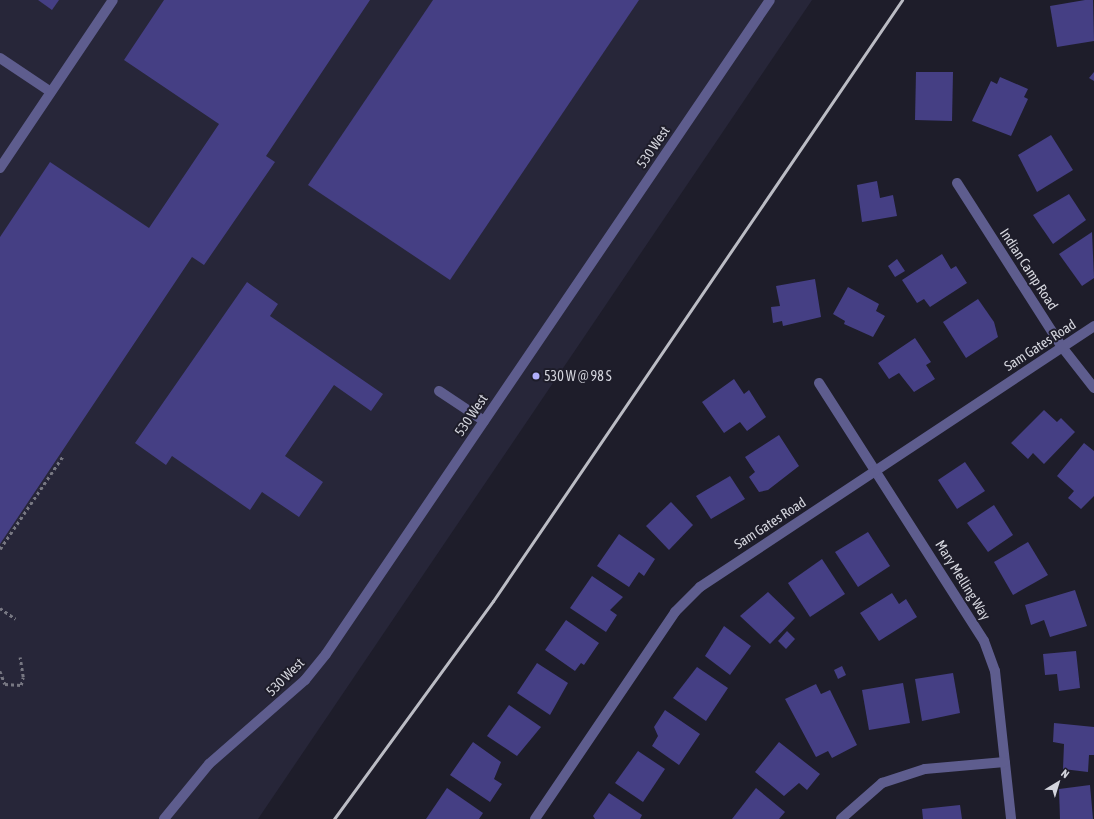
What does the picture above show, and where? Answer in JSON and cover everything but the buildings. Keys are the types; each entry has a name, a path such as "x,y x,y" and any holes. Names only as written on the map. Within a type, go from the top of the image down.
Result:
{"street":[{"path":"0,168 113,0"},
{"name":"530 West","path":"164,819 209,764 305,680 484,421 770,0"},
{"path":"0,58 51,92"},
{"name":"Indian Camp Road","path":"957,183 1062,347 1094,388"},
{"name":"Sam Gates Road","path":"535,819 675,612 695,592 1094,326"},
{"name":"Mary Melling Way","path":"819,383 984,641 995,671 1011,819"},
{"path":"439,391 484,421"},
{"path":"841,819 882,784 925,769 1005,762"}],"path":[{"path":"0,549 62,456"},
{"path":"0,608 16,619"},
{"path":"0,671 5,684 21,686 23,677 20,657"}],"shaded area":[{"path":"0,0 812,0 258,819 0,819"}],"railway":[{"path":"334,819 493,601 902,0"}],"place":[{"name":"530 W @ 98 S","path":"536,376"}]}
